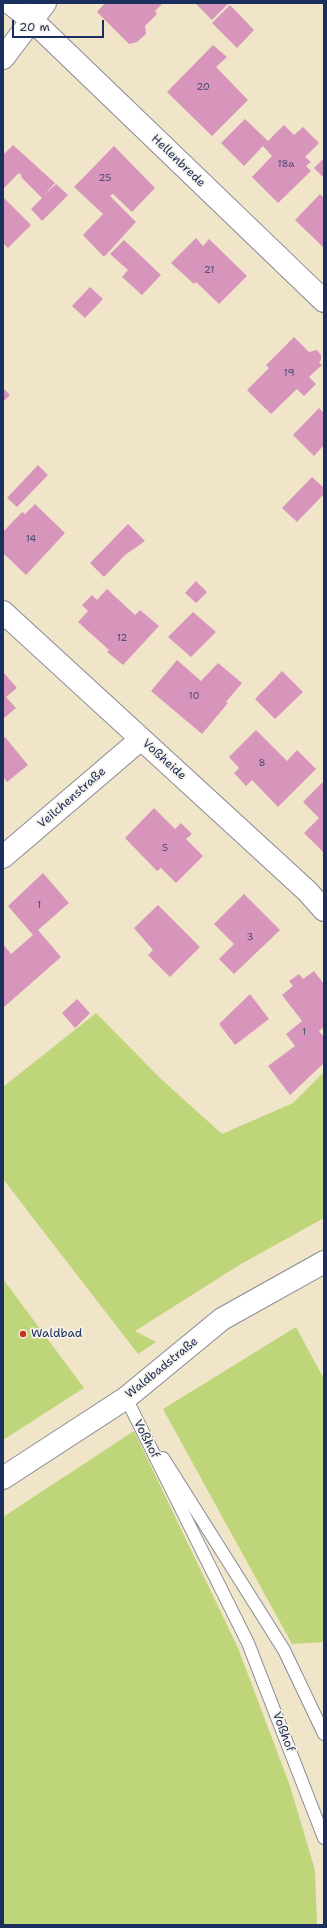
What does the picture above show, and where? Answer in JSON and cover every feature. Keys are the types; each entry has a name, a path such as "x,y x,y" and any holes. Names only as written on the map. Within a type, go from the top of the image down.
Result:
{"street":[{"name":"Hellenbrede","path":"10,3 32,20 324,301"},
{"path":"3,58 45,3"},
{"name":"Voßheide","path":"3,612 306,891 324,910"},
{"name":"Veilchenstraße","path":"3,857 141,739"},
{"name":"Waldbadstraße","path":"3,1478 126,1398 222,1319 324,1262"}],"lane":[{"name":"Voßhof","path":"126,1398 284,1650 324,1734"},
{"name":"Voßhof","path":"126,1398 248,1643 324,1838"}],"green space":[{"path":"96,1013 161,1079 222,1134 293,1103 324,1072 324,1218 241,1264 135,1331 156,1342 138,1354 3,1179 3,1087"},
{"name":"Waldbad","path":"3,1279 84,1388 3,1440"},
{"path":"296,1327 324,1379 324,1642 292,1644 163,1409"},
{"path":"134,1431 238,1648 290,1786 315,1870 317,1925 3,1925 3,1517"}],"building":[{"path":"105,3 163,3 155,11 157,14 145,26 146,34 137,42 129,44 97,12"},
{"path":"195,3 229,3 212,20"},
{"path":"230,5 254,30 237,48 212,23"},
{"path":"213,45 227,57 216,67 248,100 212,136 167,92"},
{"path":"245,119 268,141 284,125 294,135 303,127 319,143 305,157 311,162 306,166 311,171 278,203 252,177 272,156 263,146 244,166 221,143"},
{"path":"13,145 55,183 44,195 56,184 68,195 42,221 31,209 42,198 21,177 22,176 19,173 3,189 3,155"},
{"path":"114,146 155,188 132,212 113,194 110,196 136,222 104,257 83,235 103,214 74,187"},
{"path":"324,158 324,178 314,168"},
{"path":"320,194 324,198 324,248 295,220"},
{"path":"3,197 31,225 8,248 3,243"},
{"path":"196,238 203,246 209,239 247,276 219,304 196,282 194,284 171,263"},
{"path":"124,240 161,275 142,295 122,277 128,270 110,254"},
{"path":"90,287 103,299 85,318 72,306"},
{"path":"294,337 309,352 317,350 321,355 321,360 319,362 322,365 309,377 316,384 304,396 297,389 271,414 247,390 269,368 266,365"},
{"path":"3,388 10,395 3,402"},
{"path":"319,408 324,413 324,445 314,456 293,435"},
{"path":"38,465 48,475 17,507 7,498"},
{"path":"312,477 324,488 324,494 297,522 282,508"},
{"path":"35,504 65,533 26,575 3,553 3,532 22,512 25,514"},
{"path":"128,524 145,541 125,555 104,577 90,563"},
{"path":"196,581 207,592 196,603 185,593"},
{"path":"107,589 135,615 140,610 159,626 123,665 107,652 109,650 78,622 88,611 82,605 92,595 97,600"},
{"path":"193,612 216,632 191,657 168,637"},
{"path":"177,660 201,681 218,663 242,683 226,702 228,703 202,734 151,691"},
{"path":"282,671 303,692 275,719 255,699"},
{"path":"3,672 17,688 6,697 16,708 3,719"},
{"path":"256,730 287,761 297,750 316,769 278,807 252,780 246,786 234,773 239,768 229,757"},
{"path":"5,737 28,765 7,782 3,777 3,738"},
{"path":"324,781 324,853 304,833 319,818 303,802"},
{"path":"154,808 175,829 181,823 192,834 186,839 203,856 176,883 161,868 157,871 125,838"},
{"path":"43,873 69,903 38,930 61,957 3,1008 3,944 11,954 33,935 8,906"},
{"path":"244,894 280,930 234,974 219,959 234,944 214,924"},
{"path":"158,905 200,947 170,977 148,955 153,950 134,928"},
{"path":"314,971 324,984 324,1027 319,1031 324,1037 324,1063 290,1095 268,1066 295,1046 286,1034 302,1021 282,995 293,986 289,981 299,974 303,979"},
{"path":"250,994 269,1019 235,1045 219,1024"},
{"path":"77,999 90,1013 75,1028 62,1013"}],"place":[{"name":"Waldbad","path":"23,1334"}]}
